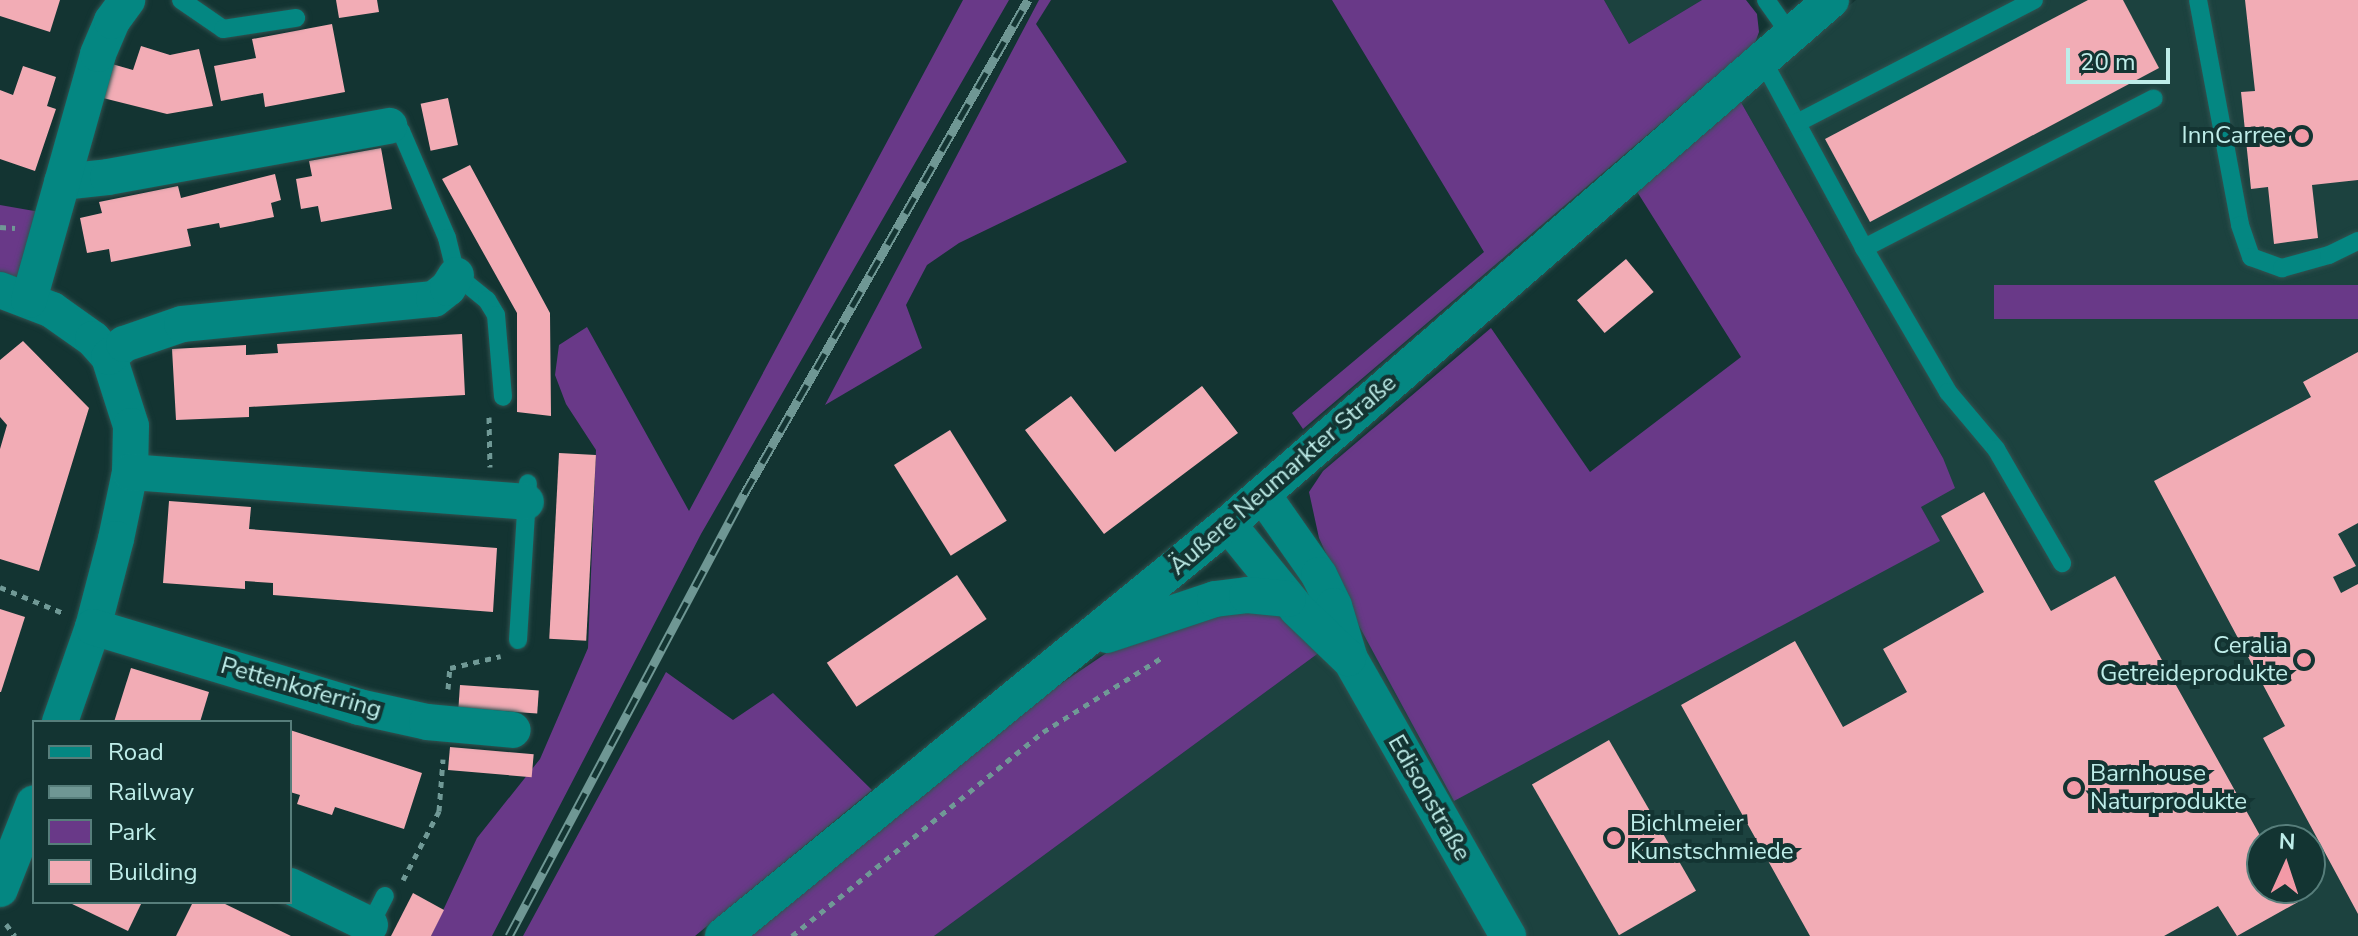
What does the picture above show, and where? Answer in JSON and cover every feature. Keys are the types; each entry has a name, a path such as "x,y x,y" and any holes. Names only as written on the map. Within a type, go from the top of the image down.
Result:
{"street":[{"path":"61,720 93,627 130,472 131,426 109,357 93,339 52,310 15,295 62,182 98,54 112,21 127,0"},
{"name":"Äußere Neumarkter Straße","path":"723,936 1263,495 1831,0"},
{"path":"62,182 108,177 389,126"},
{"path":"109,357 124,344 182,324 434,299 448,288 456,275"},
{"path":"130,472 490,500 527,493"},
{"name":"Edisonstraße","path":"1263,495 1319,575 1334,606 1350,659 1508,936"},
{"name":"Edisonstraße","path":"1228,524 1293,604 1350,659"},
{"path":"1083,643 1215,599 1247,595 1293,604"},
{"name":"Pettenkoferring","path":"93,627 359,707 427,722 513,730"},
{"path":"0,889 11,833 32,806"},
{"path":"292,887 373,919"}],"lane":[{"path":"181,0 223,29 296,18"},
{"path":"1766,0 1790,34"},
{"path":"1797,123 2034,0"},
{"path":"2198,0 2240,225 2251,257 2282,268 2329,255 2358,241"},
{"path":"1762,59 1864,248 1948,392 1996,449 2062,563"},
{"path":"1864,248 2154,98"},
{"path":"389,126 401,131 447,238 456,275 487,300 496,315 503,397"},
{"path":"518,640 527,493"}],"path":[{"path":"490,500 488,412 503,397"},
{"path":"0,587 93,627"},
{"path":"792,936 1043,732 1165,655"},
{"path":"0,919 15,936"}],"shaded area":[{"path":"1604,0 1702,0 1629,44"},
{"path":"1856,0 2358,0 2358,936 934,936 1358,624 1939,541 1921,507 1943,458 1738,97"}],"green space":[{"path":"963,0 1009,0 701,534 492,936 431,936 477,838 540,759 588,648 596,450 566,404 555,375 559,345 587,327 689,511"},
{"path":"1039,0 1051,0 1036,24 1127,162 959,243 927,265 906,305 922,348 825,405"},
{"path":"1332,0 1604,0 1629,44 1702,0 1746,0 1757,14 1759,32 1755,43 1303,429 1292,413 1484,252"},
{"path":"1738,97 1943,458 1955,488 1921,507 1940,541 1454,801 1358,624 1319,538 1309,492 1323,471 1491,328 1590,472 1741,357 1636,190"},
{"path":"0,205 40,212 20,286 0,282"},
{"path":"1994,285 2358,285 2358,319 1994,319"},
{"path":"1227,608 1296,617 1324,649 934,936 749,936 1053,689 1111,650"},
{"path":"666,672 733,720 773,693 872,790 695,936 523,936"}],"building":[{"path":"0,0 60,0 50,32 0,16"},
{"path":"336,0 377,0 379,12 339,18"},
{"path":"2088,0 2123,0 2159,68 1870,222 1825,139"},
{"name":"InnCarree","path":"2245,0 2358,0 2358,180 2312,185 2318,238 2274,244 2268,187 2251,189 2241,92 2255,91"},
{"path":"332,24 345,92 265,107 263,93 221,101 214,66 256,58 252,39"},
{"path":"141,46 170,55 199,49 213,106 167,114 103,98 112,64 133,70"},
{"path":"23,66 56,77 47,106 56,109 35,171 0,159 0,90 13,95"},
{"path":"448,98 458,145 431,151 421,104"},
{"path":"381,148 392,209 321,222 318,206 301,209 296,179 312,176 309,161"},
{"path":"470,165 550,313 551,416 517,412 517,313 442,179"},
{"path":"275,174 281,200 271,203 274,217 220,228 219,223 187,229 191,246 111,262 109,249 87,253 80,218 102,213 99,202 178,186 181,198"},
{"path":"1626,259 1654,292 1605,333 1577,300"},
{"path":"462,334 465,395 249,407 249,417 176,420 172,349 246,345 246,355 278,353 277,344"},
{"path":"23,341 89,408 39,571 0,559 0,449 7,425 0,417 0,360"},
{"name":"Ceralia Getreideprodukte","path":"2358,352 2358,523 2338,534 2356,566 2333,577 2341,593 2358,584 2358,914 2326,855 2326,824 2309,824 2263,738 2285,726 2154,481 2311,397 2303,382"},
{"path":"1202,386 1238,433 1104,534 1025,430 1071,396 1115,452"},
{"path":"950,430 1007,521 951,556 894,465"},
{"path":"559,453 596,455 586,641 549,639"},
{"path":"1984,492 2051,611 2115,576 2254,824 2246,824 2246,904 2294,904 2237,936 2218,906 2164,936 1810,936 1681,705 1795,641 1843,727 1907,692 1883,649 1984,592 1941,516"},
{"path":"169,501 251,507 249,529 497,548 493,612 273,595 273,583 245,581 245,589 163,583"},
{"path":"957,575 987,619 856,707 827,663"},
{"path":"0,609 25,617 1,692 0,692"},
{"path":"131,668 209,692 201,720 115,720"},
{"path":"460,685 539,691 537,713 458,708"},
{"path":"292,731 422,773 404,829 335,807 332,815 297,804 300,795 292,793"},
{"name":"Bichlmeier Kunstschmiede","path":"1609,740 1696,891 1619,935 1532,785"},
{"path":"450,747 534,754 532,777 448,770"},
{"path":"413,893 444,910 431,936 391,936"},
{"path":"72,904 141,904 128,931"},
{"path":"192,904 225,904 291,936 176,936"}],"railway":[{"path":"509,936 744,494 1028,0"}],"place":[{"name":"InnCarree","path":"2302,136"},
{"name":"Ceralia Getreideprodukte","path":"2304,660"},
{"name":"Barnhouse Naturprodukte","path":"2074,788"},
{"name":"Bichlmeier Kunstschmiede","path":"1614,838"}]}
